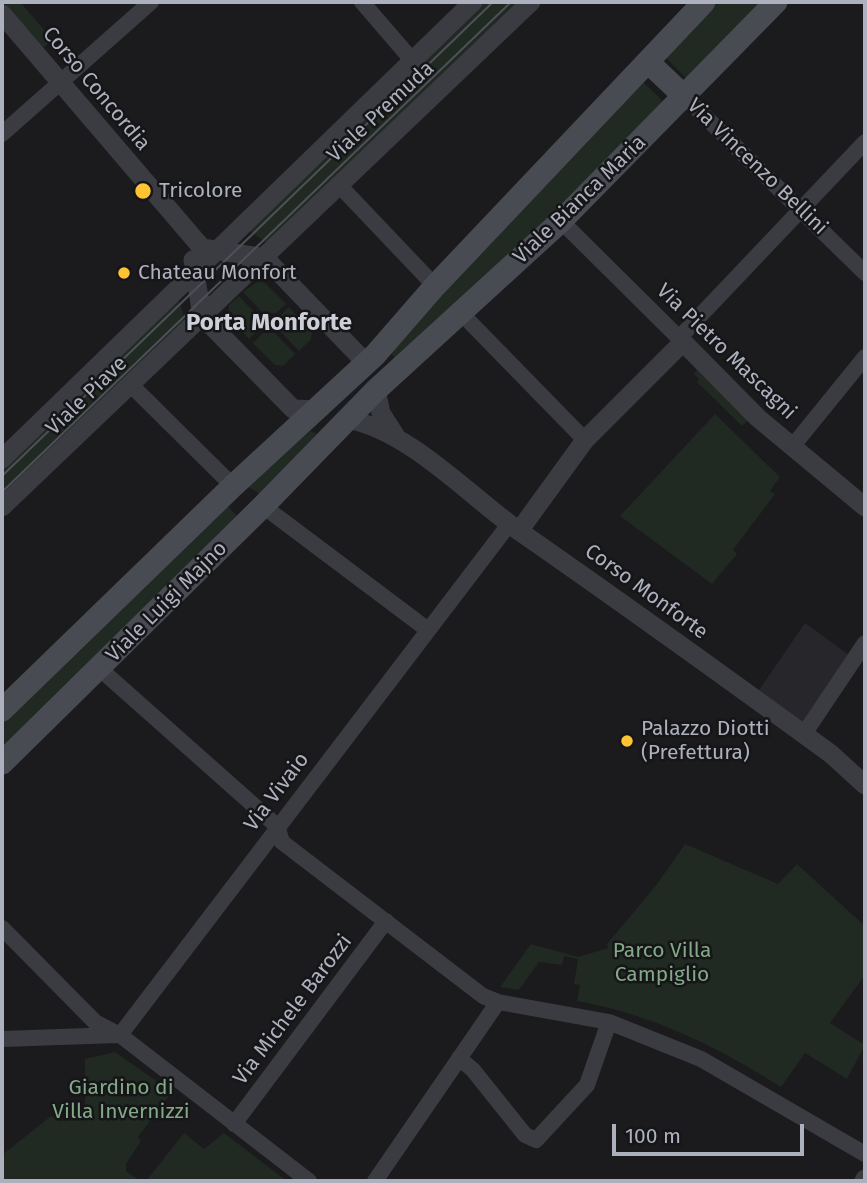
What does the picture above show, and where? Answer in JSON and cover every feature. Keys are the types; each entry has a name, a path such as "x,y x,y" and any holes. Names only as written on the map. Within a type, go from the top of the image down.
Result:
{"main road":[{"name":"Viale Bianca Maria","path":"318,410 366,363 435,286 704,2"},
{"name":"Viale Bianca Maria","path":"347,419 561,221 776,2"},
{"name":"Via Vincenzo Bellini","path":"648,62 685,97"},
{"path":"366,363 376,390"},
{"path":"318,410 347,419"},
{"name":"Viale Luigi Majno","path":"2,710 233,486 318,410"},
{"name":"Viale Luigi Majno","path":"2,763 263,506 347,419"},
{"path":"233,486 263,506"}],"street":[{"path":"2,134 151,2"},
{"path":"362,2 412,60"},
{"name":"Viale Premuda","path":"215,250 473,2"},
{"name":"Viale Premuda","path":"202,316 531,2"},
{"name":"Corso Concordia","path":"2,13 188,242 202,316"},
{"name":"Corso Concordia","path":"2,29 58,85 202,248 215,250"},
{"name":"Via Vincenzo Bellini","path":"685,97 865,273"},
{"path":"514,527 585,440 865,142"},
{"path":"338,184 435,286"},
{"name":"Via Pietro Mascagni","path":"561,221 792,447 865,507"},
{"path":"215,250 265,258 366,363"},
{"name":"Viale Piave","path":"4,453 215,250"},
{"path":"462,314 585,440"},
{"path":"202,316 293,408 318,410"},
{"name":"Viale Piave","path":"2,508 202,316"},
{"path":"792,447 865,357"},
{"path":"131,385 233,486"},
{"name":"Corso Monforte","path":"376,390 381,413 397,439"},
{"name":"Corso Monforte","path":"347,419 371,423 397,439 514,527 804,734 865,785"},
{"path":"263,506 428,630"},
{"name":"Via Vivaio","path":"120,1035 469,576 514,527"},
{"path":"804,734 865,643"},
{"path":"99,668 277,826 282,842 483,996 498,1002 610,1022 701,1059 865,1154"},
{"name":"Via Michele Barozzi","path":"234,1125 386,921"},
{"path":"2,928 95,1022 120,1035 309,1181"},
{"path":"374,1181 498,1002"},
{"path":"459,1058 532,1140 541,1138 587,1085 610,1022"},
{"path":"2,1039 120,1035"}],"shaded area":[{"path":"805,623 853,658 803,731 755,696"}],"green space":[{"path":"3,2 20,2 53,40 43,48"},
{"path":"484,2 521,2 267,243 248,230"},
{"path":"713,2 763,2 688,80 663,55"},
{"path":"641,80 665,103 537,235 395,358 390,352 440,293"},
{"path":"258,281 265,283 286,304 276,313 263,313 243,292"},
{"path":"239,296 259,317 259,329 249,339 228,316 229,305"},
{"path":"178,297 186,323 2,497 2,469"},
{"path":"289,307 312,333 311,339 299,351 279,330 279,317"},
{"path":"263,333 275,333 295,354 283,366 275,365 253,343"},
{"path":"697,370 748,420 742,426 697,382 699,379 694,374"},
{"path":"715,414 780,477 770,491 775,494 733,550 737,554 712,584 620,516"},
{"path":"311,431 317,434 260,494 245,485"},
{"path":"225,503 241,520 2,755 2,721"},
{"name":"Parco Villa Campiglio","path":"685,844 778,884 797,864 865,926 865,975 830,1023 865,1045 847,1079 805,1053 781,1087 708,1045 683,1034 632,1015 577,1001 580,985 574,984 578,959 564,956 562,965 539,962 519,990 500,987 531,944 578,957 608,948 607,944 657,884"},
{"name":"Giardino di Villa Invernizzi","path":"115,1052 172,1092 138,1137 141,1141 126,1164 126,1171 141,1181 2,1181 2,1155 51,1116 59,1121 85,1120 85,1059"},
{"name":"Giardino di Villa Invernizzi","path":"184,1133 204,1149 224,1133 287,1181 146,1181"}],"tram line":[{"path":"2,476 493,2"},
{"path":"2,492 511,2"}],"place":[{"name":"Tricolore","path":"143,191"},
{"name":"Chateau Monfort","path":"124,273"},
{"name":"Palazzo Diotti (Prefettura)","path":"627,741"}],"district":[{"name":"Porta Monforte","path":"269,323"}]}
